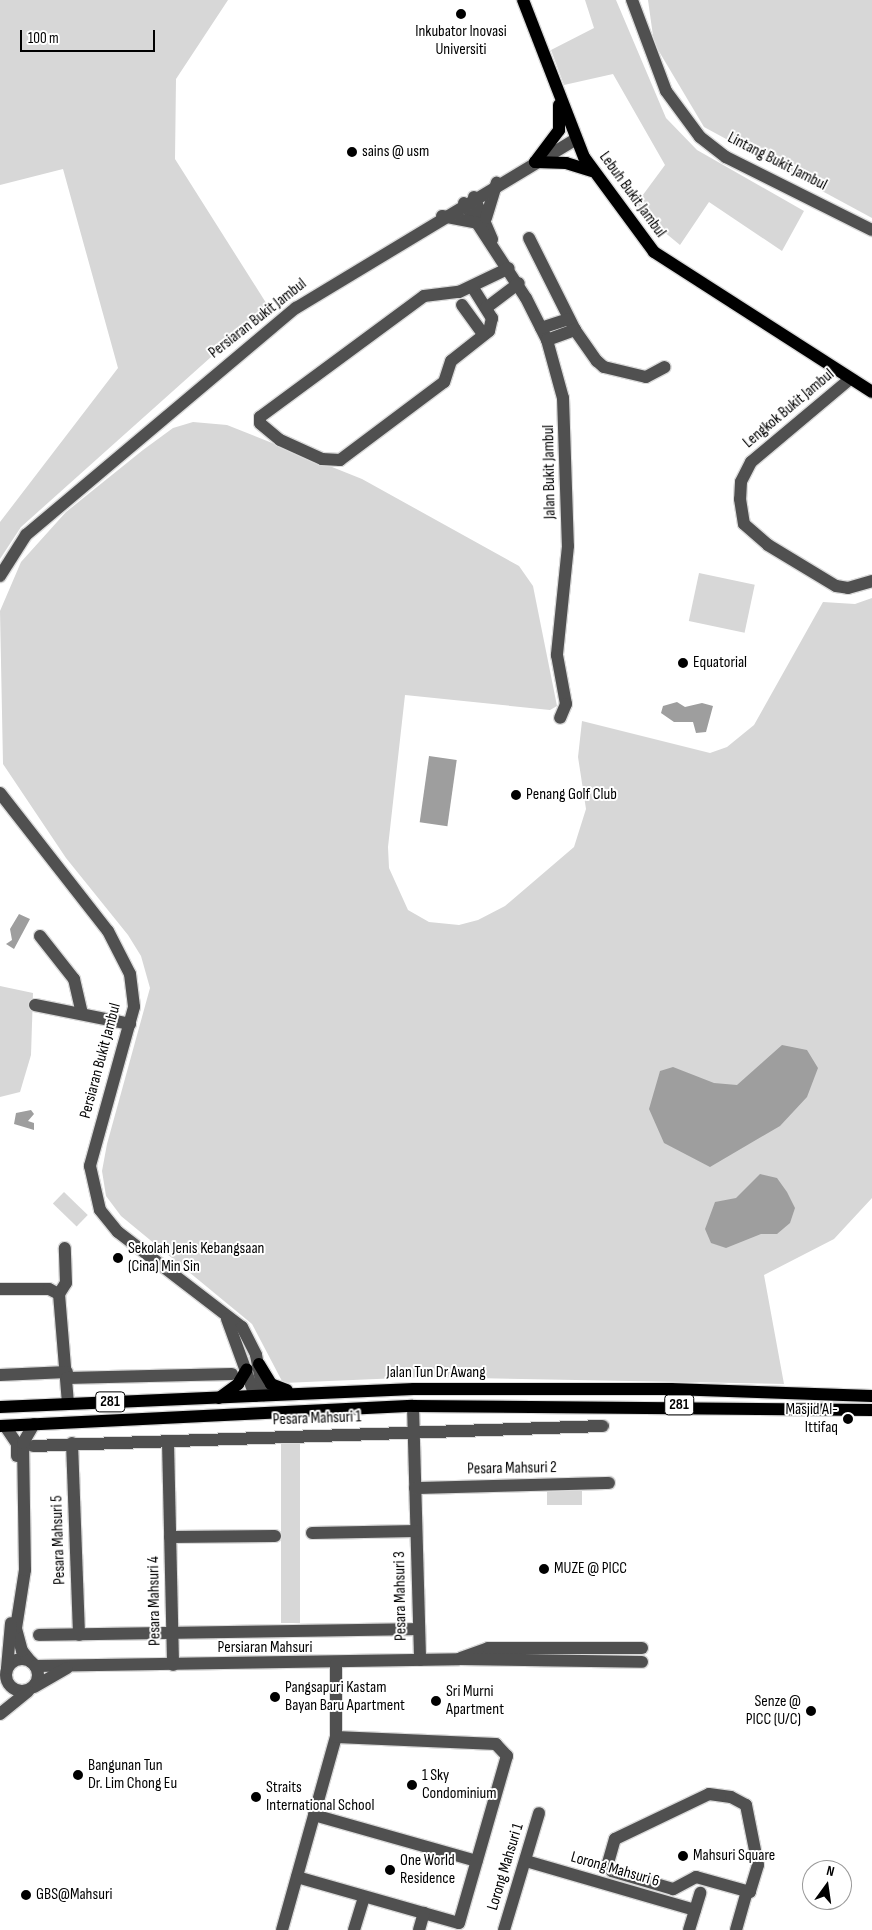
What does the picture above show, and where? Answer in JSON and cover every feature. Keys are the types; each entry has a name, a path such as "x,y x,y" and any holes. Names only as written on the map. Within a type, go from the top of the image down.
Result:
{"main road":[{"name":"Lebuh Bukit Jambul","path":"523,0 558,100 592,171 654,252 872,392"},
{"path":"535,162 559,130 558,100"},
{"path":"535,162 566,163 592,171"},
{"path":"219,1398 234,1387 253,1367 274,1386 292,1392"},
{"name":"Jalan Tun Dr Awang","path":"0,1407 259,1398 292,1392 671,1389 872,1396"},
{"path":"241,1413 259,1398 283,1412"},
{"name":"Jalan Tun Dr Awang","path":"2,1426 413,1406 872,1410"}],"street":[{"name":"Lintang Bukit Jambul","path":"632,0 666,91 700,137 726,157 872,230"},
{"name":"Persiaran Bukit Jambul","path":"0,576 26,535 235,356 308,299 497,183 576,139"},
{"path":"442,216 482,221 497,183"},
{"name":"Jalan Bukit Jambul","path":"469,200 519,283 547,340 561,389 565,425 568,546 557,654 566,704 560,718"},
{"path":"529,238 572,324 604,367 646,378 664,367"},
{"path":"472,288 492,318 489,331 451,361 444,382 340,460 322,459 280,440 260,423 260,417 424,296 472,288 509,268"},
{"path":"486,308 519,283"},
{"path":"462,305 483,334"},
{"path":"541,328 572,324"},
{"path":"547,340 572,324"},
{"name":"Lengkok Bukit Jambul","path":"850,379 751,462 741,482 740,499 744,524 768,544 836,586 848,588 872,580"},
{"name":"Persiaran Bukit Jambul","path":"1,797 116,942 134,993 130,1024 93,1155 94,1196 118,1232 227,1319 253,1367 259,1398"},
{"path":"0,812 21,824"},
{"path":"40,936 74,979 82,1014"},
{"path":"35,1005 130,1024"},
{"path":"65,1248 66,1283 59,1294 68,1404"},
{"path":"0,1289 49,1289 59,1294"},
{"path":"0,1375 232,1374"},
{"name":"Pesara Mahsuri 3","path":"413,1406 416,1488 417,1629 420,1660"},
{"path":"0,1695 7,1674 13,1628 25,1570 24,1444 34,1424"},
{"path":"2,1426 24,1444"},
{"name":"Pesara Mahsuri 1","path":"24,1444 168,1442 414,1431 603,1426"},
{"name":"Pesara Mahsuri 4","path":"168,1442 173,1665"},
{"name":"Pesara Mahsuri 5","path":"72,1443 79,1635"},
{"name":"Pesara Mahsuri 2","path":"416,1488 609,1483"},
{"name":"Pesara Mahsuri 3","path":"312,1534 416,1530"},
{"name":"Pesara Mahsuri 4","path":"170,1537 275,1536"},
{"path":"7,1674 16,1690 32,1688 38,1679 33,1664 22,1650 13,1628"},
{"path":"38,1635 417,1629"},
{"name":"Persiaran Mahsuri","path":"459,1659 488,1648 642,1648"},
{"name":"Persiaran Mahsuri","path":"33,1664 71,1666 336,1664 459,1659 642,1662"},
{"path":"7,1674 15,1660 33,1664"},
{"path":"282,1930 336,1737 336,1664"},
{"name":"Persiaran Mahsuri","path":"0,1714 32,1688 71,1666"},
{"path":"297,1877 459,1923 507,1756 504,1750 496,1744 336,1737"},
{"path":"736,1930 747,1891 758,1865 746,1805 731,1797 709,1794 615,1839 608,1863 612,1871 673,1889 696,1878 747,1891"},
{"name":"Lorong Mahsuri 1","path":"504,1930 540,1813"},
{"path":"314,1815 477,1861"},
{"name":"Lorong Mahsuri 6","path":"526,1861 695,1910"},
{"path":"689,1930 700,1893"},
{"path":"354,1930 364,1897"},
{"path":"419,1930 424,1913"}],"shaded area":[{"path":"0,0 228,0 176,79 175,159 268,306 21,527 0,559 0,522 118,368 63,169 0,185"},
{"path":"585,0 616,0 666,118 697,150 804,211 782,251 709,202 680,245 634,207 665,165 613,74 564,85 551,50 594,28"},
{"path":"648,0 872,0 872,218 704,127 654,43"},
{"name":"Penang Golf Club","path":"193,422 227,425 362,479 519,566 533,586 557,706 550,710 405,695 388,847 389,868 408,910 429,922 459,925 478,920 505,906 574,847 586,809 578,757 582,721 710,753 727,747 754,725 823,602 855,604 872,598 872,1198 834,1239 764,1275 784,1384 423,1377 283,1383 252,1324 121,1216 106,1196 102,1171 107,1144 150,988 141,956 128,935 66,858 3,764 0,611 21,562 66,512 173,428"},
{"path":"699,573 755,585 745,633 689,621"},
{"path":"677,702 685,707 702,703 713,706 706,732 696,733 693,722 674,722 661,713 663,706"},
{"path":"429,756 457,760 447,826 420,822"},
{"path":"19,914 30,919 14,949 6,944 12,940 10,929"},
{"path":"0,986 33,993 31,1055 20,1092 0,1097"},
{"path":"782,1045 807,1050 818,1068 807,1097 780,1126 710,1167 664,1143 649,1109 660,1071 673,1067 714,1083 737,1085"},
{"path":"31,1110 34,1114 28,1121 34,1123 34,1130 14,1124 16,1113"},
{"path":"760,1174 777,1178 787,1192 795,1208 790,1223 777,1234 761,1234 726,1248 711,1243 705,1229 715,1202 736,1198"},
{"path":"64,1192 88,1215 77,1226 53,1204"},
{"path":"281,1442 300,1442 300,1623 281,1623"},
{"path":"547,1489 582,1489 582,1505 547,1505"}],"place":[{"name":"Inkubator Inovasi Universiti","path":"461,14"},
{"name":"sains @ usm","path":"352,152"},
{"name":"Equatorial","path":"683,663"},
{"name":"Penang Golf Club","path":"516,795"},
{"name":"Sekolah Jenis Kebangsaan (Cina) Min Sin","path":"118,1258"},
{"name":"Masjid Al- Ittifaq","path":"848,1419"},
{"name":"MUZE @ PICC","path":"544,1569"},
{"name":"Pangsapuri Kastam Bayan Baru Apartment","path":"275,1697"},
{"name":"Sri Murni Apartment","path":"436,1701"},
{"name":"Senze @ PICC (U/C)","path":"811,1711"},
{"name":"Bangunan Tun Dr. Lim Chong Eu","path":"78,1775"},
{"name":"1 Sky Condominium","path":"412,1785"},
{"name":"Straits International School","path":"256,1797"},
{"name":"Mahsuri Square","path":"683,1856"},
{"name":"One World Residence","path":"390,1870"},
{"name":"GBS@Mahsuri","path":"26,1895"}]}
